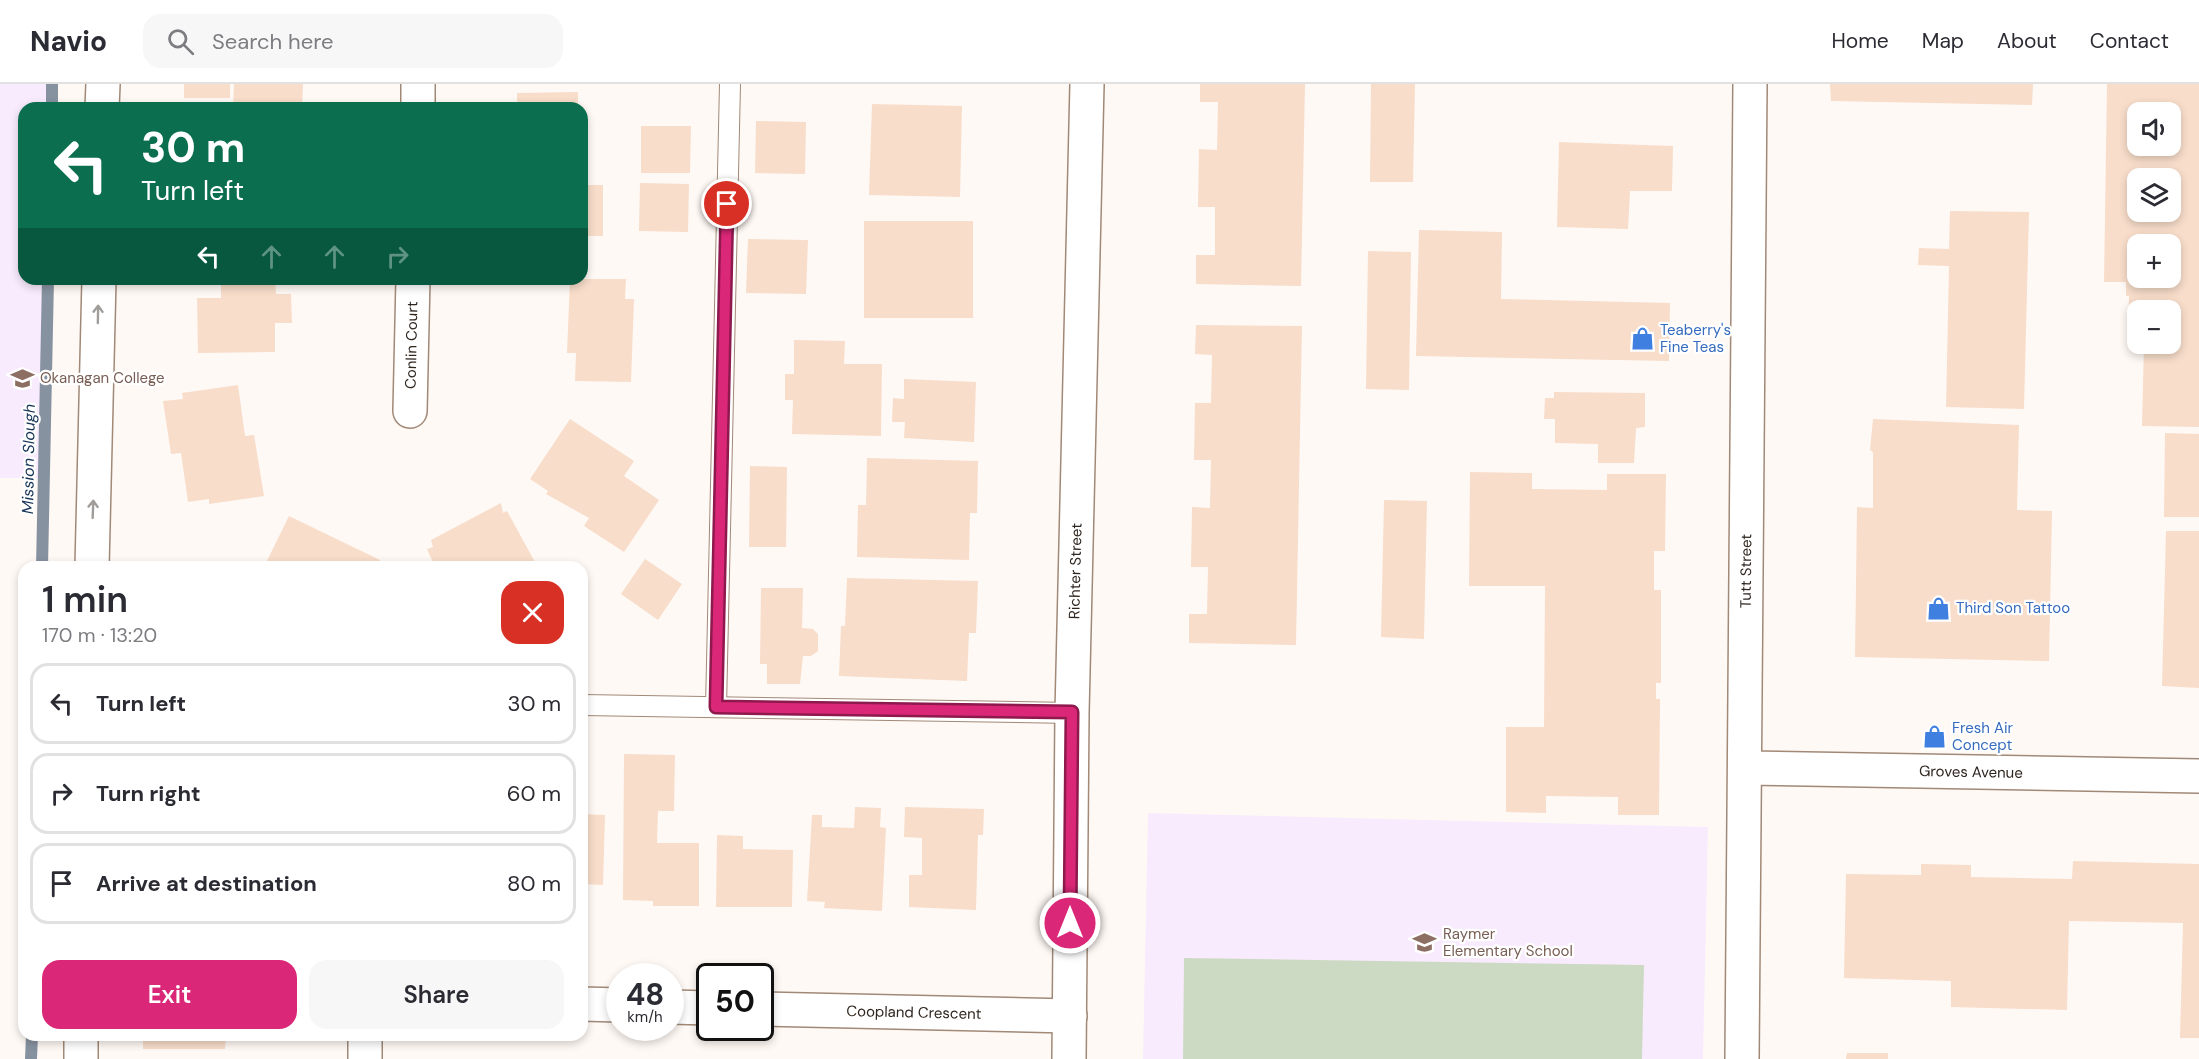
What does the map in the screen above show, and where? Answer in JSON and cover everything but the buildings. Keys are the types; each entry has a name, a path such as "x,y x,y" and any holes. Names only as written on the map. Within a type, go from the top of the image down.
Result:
{"street":[{"path":"102,102 103,84"},
{"path":"418,84 418,102"},
{"name":"Richter Street","path":"1069,1059 1072,712 1087,84"},
{"name":"Tutt Street","path":"1742,1059 1750,84"},
{"path":"92,561 99,285"},
{"name":"Conlin Court","path":"410,411 413,285"},
{"name":"Groves Avenue","path":"1745,768 2199,776"},
{"path":"588,1005 606,1005"},
{"name":"Coopland Crescent","path":"774,1009 1070,1016"},
{"path":"81,1041 81,1059"},
{"path":"365,1041 365,1059"}],"lane":[{"path":"716,707 730,84"},
{"path":"588,705 1072,712"}],"shaded area":[{"name":"Okanagan College","path":"0,84 48,84 48,102 18,102 18,285 45,285 42,478 0,478"},
{"name":"Raymer Elementary School","path":"1148,813 1708,827 1703,1059 1143,1059"}],"green space":[{"path":"1184,958 1644,965 1642,1059 1183,1059"}],"waterway":[{"name":"Mission Slough","path":"52,84 52,102"},
{"name":"Mission Slough","path":"42,561 48,285"},
{"name":"Mission Slough","path":"31,1059 32,1041"}],"place":[{"name":"Teaberry's Fine Teas","path":"1642,339"},
{"name":"Okanagan College","path":"22,378"},
{"name":"Third Son Tattoo","path":"1938,608"},
{"name":"Fresh Air Concept","path":"1934,737"},
{"name":"Raymer Elementary School","path":"1425,943"}],"route":[{"path":"727,204 716,707 1072,712 1070,923"}]}
